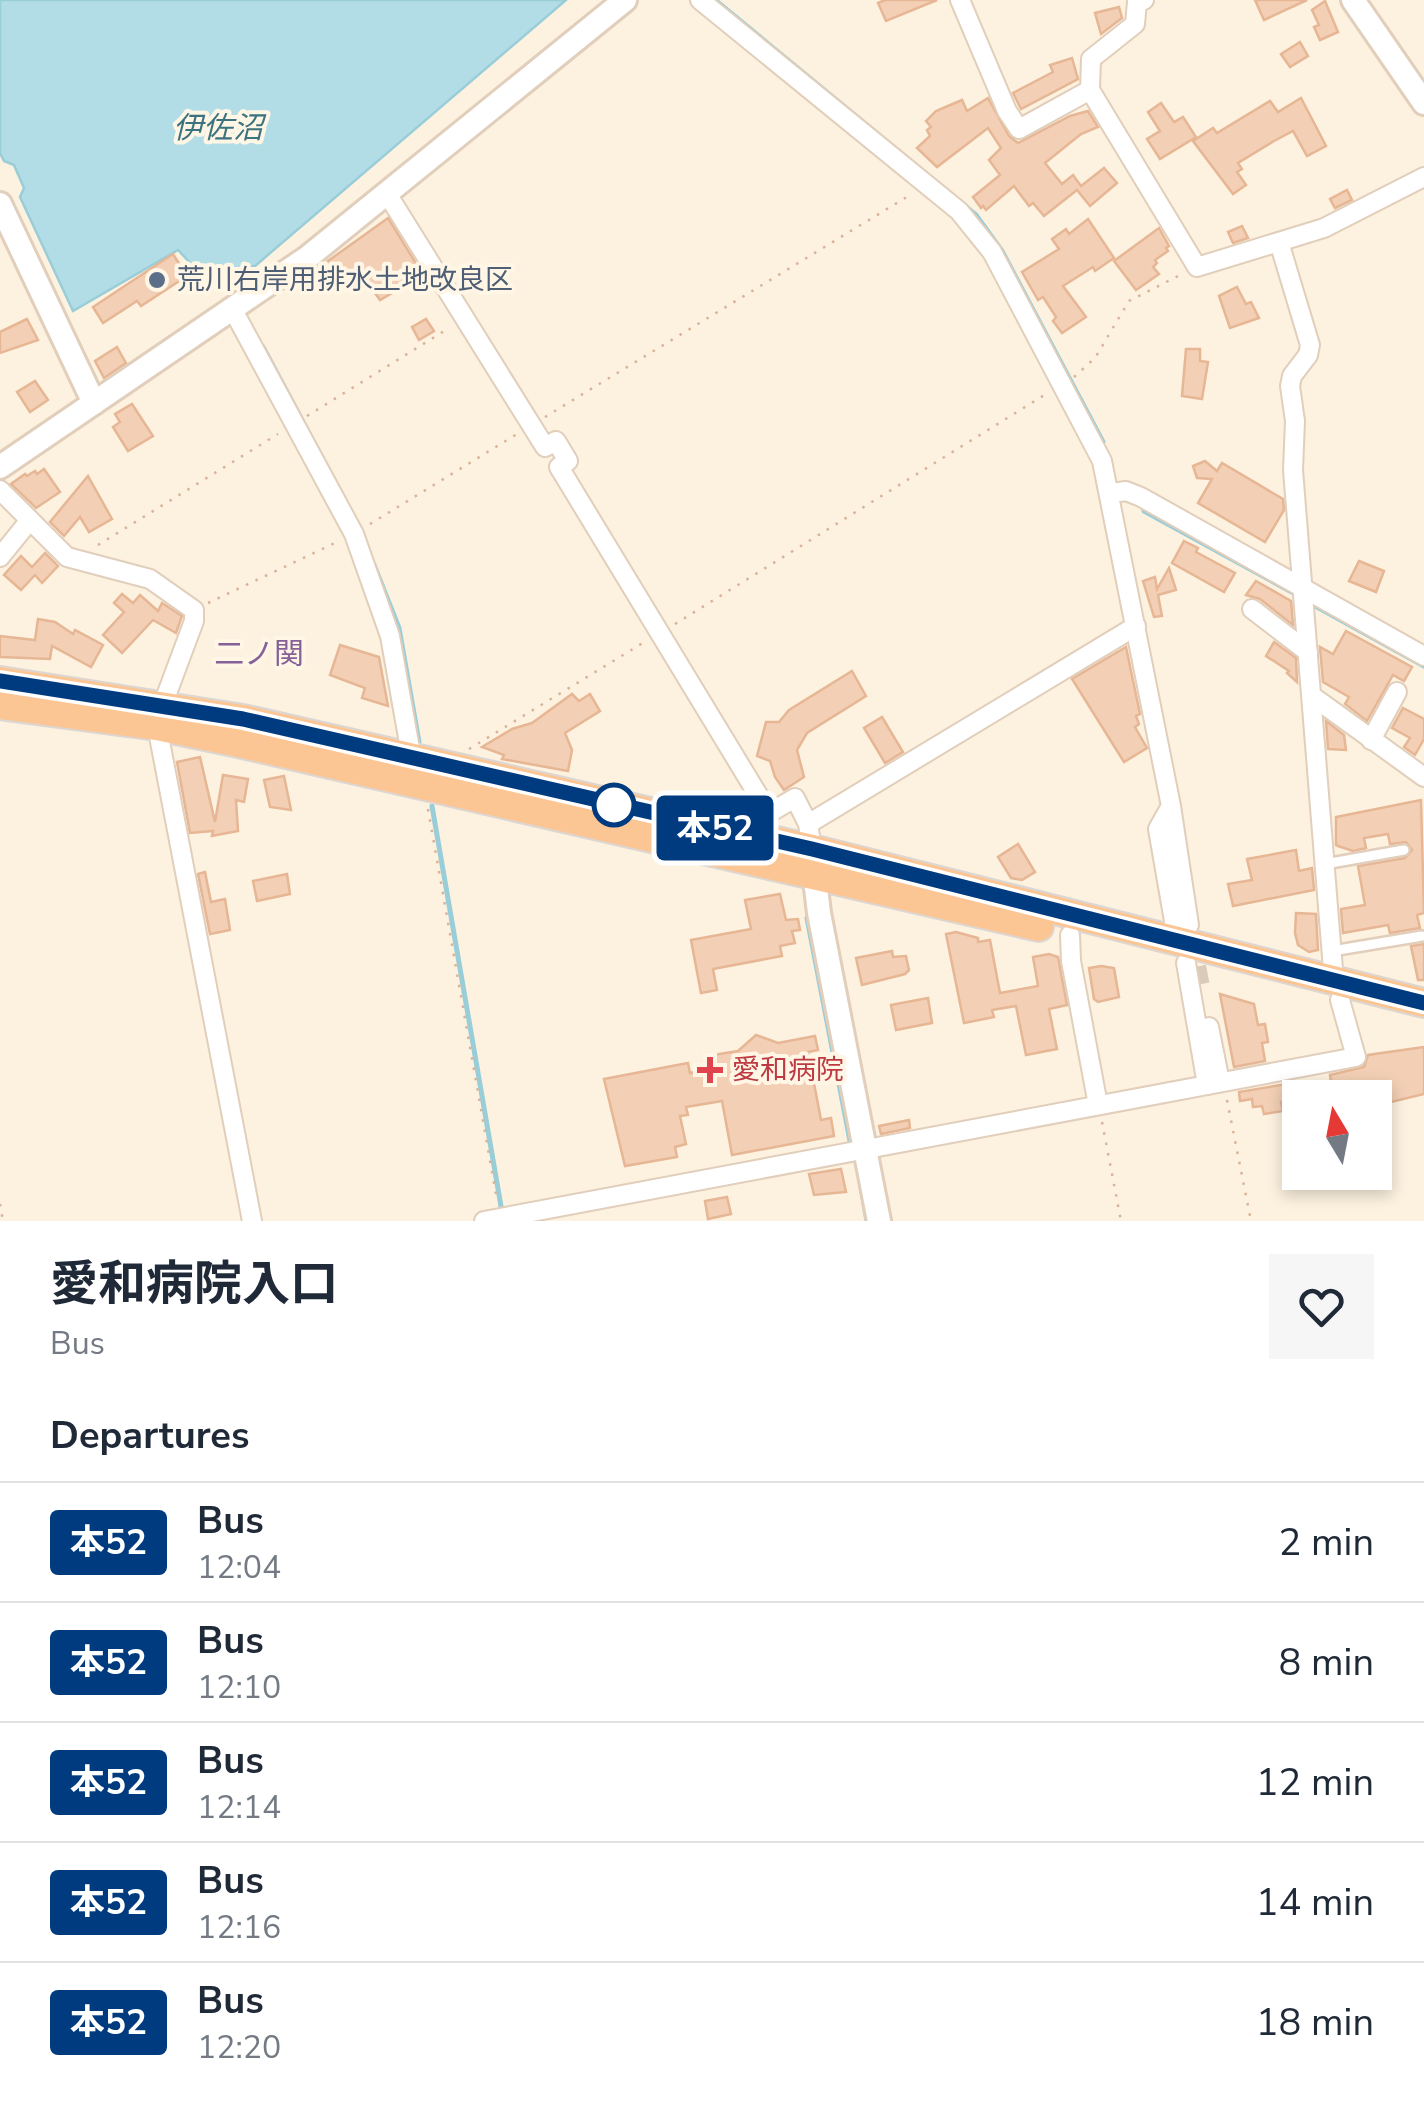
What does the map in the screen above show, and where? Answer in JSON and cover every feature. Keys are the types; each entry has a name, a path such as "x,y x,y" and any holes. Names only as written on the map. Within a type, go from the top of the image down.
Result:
{"highway":[{"path":"0,681 418,772 811,849 1070,934 1184,944"},
{"path":"0,705 160,715"},
{"path":"418,772 454,769 811,849 1184,944 1424,1020"},
{"path":"1337,991 1424,1003"}],"street":[{"path":"0,467 308,257 625,0"},
{"path":"700,0 960,211 992,252 1068,381 1102,460 1111,493 1171,806 1158,829 1217,1083"},
{"path":"960,0 1019,129 1090,90"},
{"path":"1144,0 1137,2 1135,24 1092,59 1090,90 1197,267 1324,228 1424,177"},
{"path":"1354,0 1424,103"},
{"path":"386,192 545,447 556,441 568,461 559,467 769,812 795,798 811,849 879,1221"},
{"path":"0,204 94,403"},
{"path":"492,1220 1356,1058 1337,991 1332,952 1293,470 1295,420 1290,386 1310,345 1279,242"},
{"path":"233,310 301,420 358,531 390,636 418,772"},
{"path":"0,490 66,557 150,579 194,610 194,621 160,715 252,1221"},
{"path":"1111,493 1126,491 1142,496 1424,656"},
{"path":"0,557 30,520"},
{"path":"1252,609 1308,652"},
{"path":"811,849 1136,626"},
{"path":"1371,740 1398,692"},
{"path":"1312,696 1424,777"},
{"path":"1070,934 1071,961 1098,1106"},
{"path":"1201,988 1217,1083"}],"lane":[{"path":"1325,864 1404,850"},
{"path":"1332,952 1422,936"}],"path":[{"path":"194,610 358,531 927,184"},
{"path":"454,769 463,752 1068,381 1095,358 1129,302 1197,267"},
{"path":"75,559 466,318"},
{"path":"418,772 492,1220"},
{"path":"1217,1083 1251,1221"},
{"path":"1098,1106 1121,1221"},
{"path":"0,1204 3,1221"}],"water":[{"name":"伊佐沼","path":"0,0 566,0 255,266 226,271 195,268 178,250 73,311 20,197 24,188 14,165 4,161 0,153"}],"building":[{"path":"937,0 886,21 878,3"},
{"path":"1255,0 1307,0 1264,20"},
{"path":"1325,1 1338,32 1320,40 1312,10"},
{"path":"1119,7 1122,18 1101,34 1095,13"},
{"path":"1300,42 1308,56 1290,67 1281,54"},
{"path":"1072,58 1078,79 1021,109 1013,93 1053,72 1050,65"},
{"path":"988,98 1009,136 1018,143 1088,111 1098,127 1081,134 1045,163 1062,184 1073,175 1081,186 1104,168 1117,183 1090,206 1077,190 1044,216 1033,203 1029,206 1014,186 986,210 981,208 973,197 1000,175 989,160 1001,148 988,128 937,167 917,148 930,136 927,130 931,127 926,121 936,111 962,100 967,111"},
{"path":"1301,98 1326,146 1307,156 1293,131 1238,163 1242,169 1237,172 1246,185 1233,194 1193,141 1213,128 1217,133 1270,101 1278,112"},
{"path":"1161,103 1174,122 1183,117 1196,137 1160,159 1147,139 1160,131 1148,112"},
{"path":"1347,190 1352,200 1335,208 1330,199"},
{"path":"388,218 428,283 423,286 418,278 380,300 360,272 337,289 323,271 331,265 328,261"},
{"path":"1088,219 1114,258 1063,286 1086,317 1062,333 1043,297 1038,300 1022,272 1059,249 1052,239 1066,229 1069,234"},
{"path":"1242,226 1248,238 1233,243 1228,232"},
{"path":"1159,228 1168,251 1155,260 1153,267 1159,274 1136,290 1114,261"},
{"name":"荒川右岸用排水土地改良区","path":"173,254 187,276 141,306 137,301 103,323 93,307"},
{"path":"1237,287 1259,318 1230,328 1219,296"},
{"path":"27,319 38,340 0,353 0,332"},
{"path":"426,319 434,331 419,340 412,327"},
{"path":"117,347 126,363 104,378 95,361"},
{"path":"1186,349 1200,349 1200,361 1208,362 1202,399 1182,396"},
{"path":"35,381 48,400 30,412 17,392"},
{"path":"132,404 153,436 128,451 113,427 120,422 115,414"},
{"path":"1205,461 1217,471 1222,463 1283,499 1284,510 1265,542 1198,503 1212,479 1197,478 1193,466"},
{"path":"44,469 60,492 36,508 11,484 25,474 37,474"},
{"path":"88,476 112,519 89,532 80,517 64,536 50,522"},
{"path":"1184,541 1235,573 1224,592 1172,563"},
{"path":"45,553 58,566 42,583 35,575 21,590 4,575 21,556 32,567"},
{"path":"1359,561 1384,571 1376,592 1349,581"},
{"path":"1169,568 1176,590 1158,595 1162,616 1154,617 1143,581 1155,577 1157,589"},
{"path":"1256,581 1291,601 1293,625 1260,599 1246,595"},
{"path":"122,594 133,603 140,595 158,611 162,603 182,616 176,633 153,620 122,653 103,635 124,612 114,603"},
{"path":"38,619 55,622 73,634 75,630 103,645 91,667 52,646 50,659 0,657 0,636 35,640"},
{"path":"1346,631 1412,667 1404,681 1393,675 1367,721 1345,704 1349,697 1323,682 1320,647 1333,654"},
{"path":"1274,642 1296,658 1297,682 1289,671 1266,656"},
{"path":"340,645 379,657 388,706 362,698 365,688 330,675"},
{"path":"1126,647 1140,714 1136,716 1139,724 1135,727 1147,748 1124,762 1072,679"},
{"path":"852,671 866,696 807,733 797,750 804,777 784,790 770,761 757,756 766,722 779,722 789,710"},
{"path":"572,694 579,701 590,694 600,711 565,733 572,750 568,771 502,759 504,755 482,747 512,729 532,723"},
{"path":"1403,708 1424,719 1424,739 1415,755 1404,747 1410,738 1392,728"},
{"path":"882,717 903,752 885,763 864,728"},
{"path":"1326,721 1344,735 1346,750 1328,749"},
{"path":"200,757 215,822 223,775 248,779 244,802 236,800 238,831 212,836 213,831 190,833 177,762"},
{"path":"284,776 291,810 270,807 264,780"},
{"path":"1421,800 1424,913 1417,915 1420,928 1390,933 1388,925 1343,933 1341,909 1365,905 1358,866 1405,858 1412,850 1406,842 1390,844 1388,834 1364,838 1366,848 1353,851 1338,846 1336,817"},
{"path":"1018,844 1035,872 1022,880 1011,878 998,857"},
{"path":"1296,850 1299,871 1312,868 1314,890 1233,906 1228,884 1252,880 1247,859"},
{"path":"205,872 211,902 225,899 230,930 210,934 198,874"},
{"path":"287,874 290,894 257,901 253,881"},
{"path":"780,894 786,920 798,919 800,930 792,931 795,943 780,946 782,956 713,969 717,990 701,993 691,940 751,929 745,900"},
{"path":"1296,913 1316,914 1318,950 1309,952 1298,945"},
{"path":"956,932 978,938 978,942 990,940 1000,993 1038,986 1033,957 1058,957 1067,1005 1049,1009 1057,1049 1026,1055 1016,1006 992,1010 994,1017 964,1023 946,934"},
{"path":"1424,944 1424,980 1418,980 1411,946"},
{"path":"892,951 893,957 906,956 909,970 862,985 856,958"},
{"path":"1089,968 1114,968 1119,997 1098,1002 1094,999"},
{"path":"1220,994 1254,1004 1258,1025 1265,1024 1265,1061 1234,1067"},
{"path":"928,998 932,1023 896,1030 891,1005"},
{"path":"756,1035 778,1043 815,1036 818,1050 808,1052 821,1120 831,1118 834,1136 732,1155 722,1101 686,1107 688,1115 680,1116 686,1144 675,1147 677,1157 625,1166 604,1079 688,1063 690,1073 715,1068 713,1055 738,1051"},
{"path":"1424,1047 1424,1094 1392,1102 1392,1080 1331,1080 1330,1075 1364,1067 1368,1055"},
{"path":"1282,1085 1282,1111 1264,1114 1262,1106 1253,1107 1252,1099 1240,1101 1239,1092"},
{"path":"909,1120 910,1128 881,1134 879,1126"},
{"path":"841,1169 846,1192 814,1195 809,1174"},
{"path":"727,1197 731,1214 708,1219 705,1201"}],"waterway":[{"path":"715,0 976,215 1002,251 1103,442"},
{"path":"263,347 359,527"},
{"path":"1144,511 1299,596"},
{"path":"374,565 399,628 419,742"},
{"path":"1308,602 1424,666"},
{"path":"432,806 502,1212"},
{"path":"807,918 851,1146"},
{"path":"861,1186 867,1221"}],"tunnel":[{"path":"1192,940 1201,987"}],"bus line":[{"name":"本52","path":"0,681 243,719 812,849 1424,1003"}],"place":[{"name":"荒川右岸用排水土地改良区","path":"157,280"},
{"name":"愛和病院","path":"710,1070"}],"district":[{"name":"二ノ関","path":"259,654"}]}
